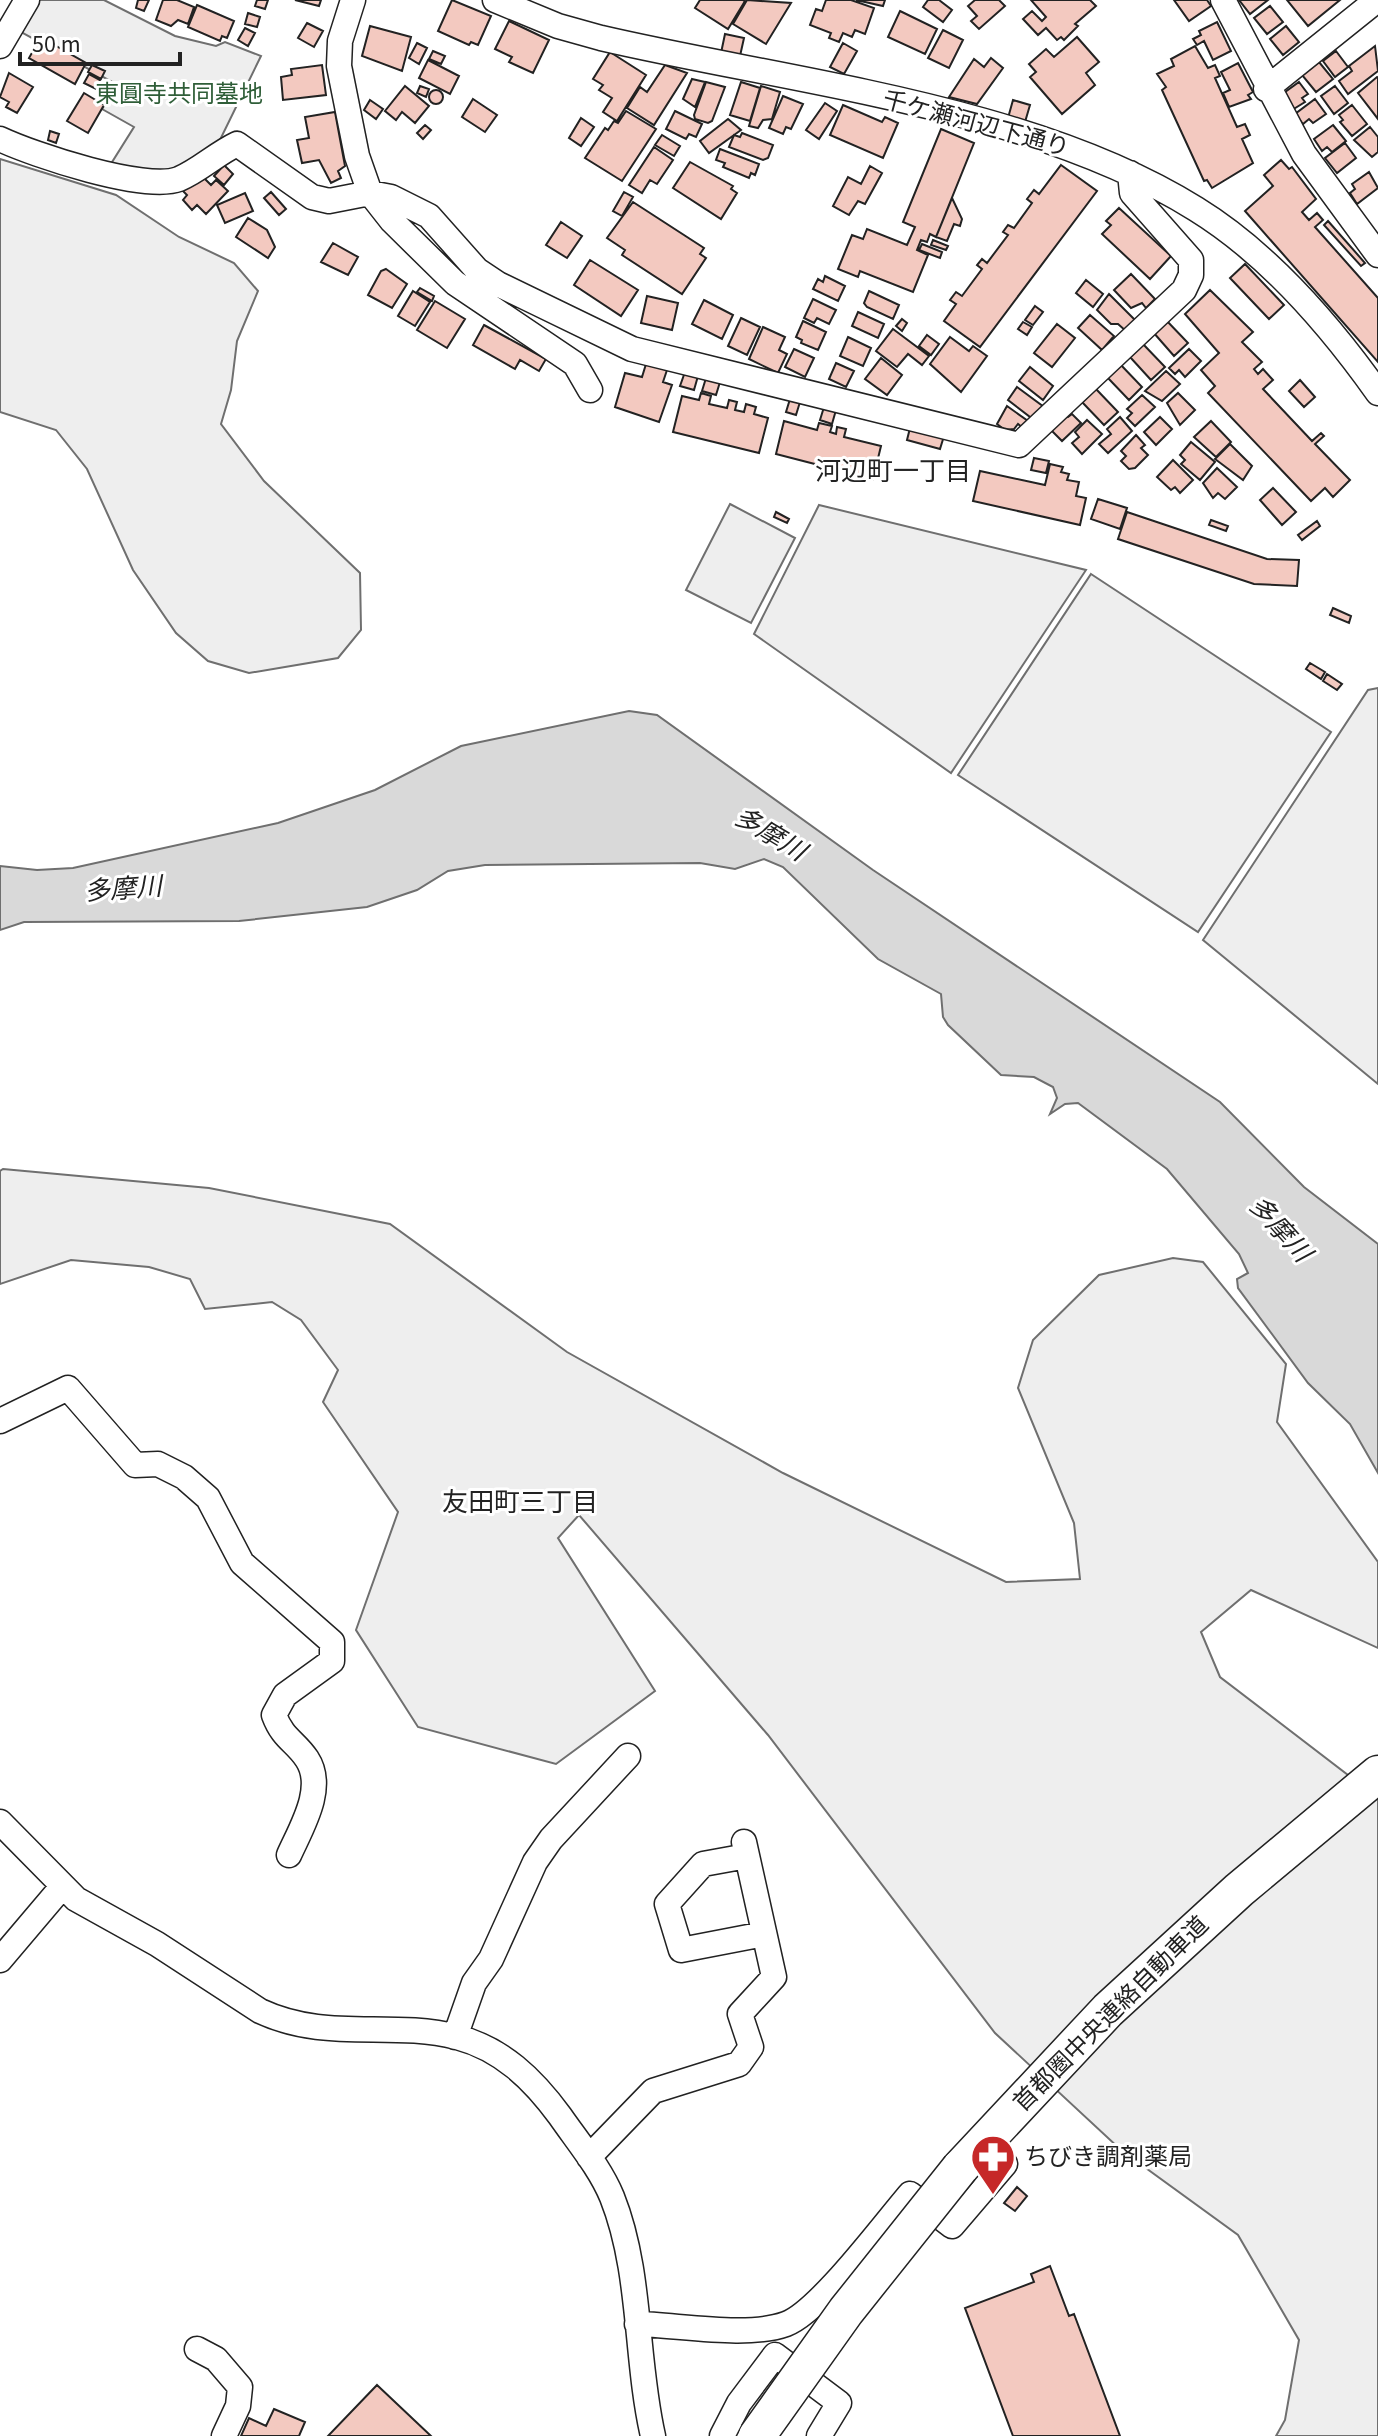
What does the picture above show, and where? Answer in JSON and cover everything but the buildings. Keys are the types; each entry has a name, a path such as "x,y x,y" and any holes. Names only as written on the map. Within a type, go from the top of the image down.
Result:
{"highway":[{"name":"首都圏中央連絡自動車道","path":"757,2436 904,2235 1052,2067 1108,2010 1239,1890 1378,1774"},
{"name":"首都圏中央連絡自動車道","path":"776,2436 855,2320 914,2243 1011,2130 1118,2019 1249,1900 1378,1791"}],"street":[{"path":"0,46 27,0"},
{"path":"353,0 340,41 339,66 357,156 370,193 392,221 455,283 575,364 590,390"},
{"name":"千ケ瀬河辺下通り","path":"495,0 558,26 601,38 934,110 1031,136 1130,173 1198,210 1256,255 1294,291 1354,358 1378,393"},
{"path":"1223,0 1266,89 1304,154 1378,255"},
{"path":"1266,89 1377,0"},
{"path":"0,139 124,178 158,183 176,180 237,144 312,197 329,201 370,193 391,197 429,216 477,270 498,284 632,349 1019,445 1184,290 1191,275 1191,260 1132,193 1130,173"},
{"path":"0,1421 68,1388 135,1465 158,1464 184,1477 208,1498 242,1563 332,1642 332,1661 285,1695 274,1715 281,1735 306,1758 313,1771 312,1802 289,1855"},
{"path":"455,2037 474,1983 491,1959 535,1862 551,1839 628,1756"},
{"path":"0,1822 61,1888 278,2019 322,2030 410,2031 455,2037 499,2054 531,2079 589,2157 605,2182 617,2212 653,2436"},
{"path":"589,2157 653,2091 739,2064 751,2047 740,2014 774,1977 745,1849 703,1864 667,1904 681,1950 764,1934"},
{"path":"0,1960 61,1888"},
{"path":"637,2324 744,2329 786,2324 811,2307 910,2194 952,2226 1005,2164"},
{"path":"197,2349 216,2359 240,2387 238,2406 224,2436"},
{"path":"722,2436 739,2403 775,2355 839,2403 819,2436"}],"green space":[{"name":"東圓寺共同墓地","path":"39,0 104,0 175,36 216,46 225,42 261,56 217,146 176,173 109,167 134,127 102,109 118,85 19,31"},
{"path":"0,159 116,195 179,237 234,263 258,291 237,341 231,390 221,424 264,481 360,573 361,630 338,658 249,673 208,661 176,633 133,570 87,469 56,430 0,412"},
{"path":"730,504 795,538 751,623 686,590"},
{"path":"819,505 1086,570 951,773 754,634"},
{"path":"1091,574 1331,732 1198,932 958,775"},
{"path":"1378,688 1378,1084 1203,940 1368,690"},
{"path":"0,1171 209,1188 390,1224 567,1352 783,1473 1006,1582 1080,1579 1074,1523 1018,1388 1033,1340 1099,1275 1173,1258 1203,1262 1286,1364 1277,1422 1378,1562 1378,1648 1251,1590 1201,1632 1220,1677 1378,1798 1378,2436 1276,2436 1285,2420 1299,2340 1238,2235 1121,2150 995,2033 768,1735 579,1515 558,1538 655,1691 556,1764 418,1727 356,1630 398,1512 323,1402 338,1370 301,1320 272,1302 205,1309 190,1279 149,1267 71,1260 0,1284"}],"water":[{"name":"多摩川","path":"629,711 657,715 873,870 1220,1102 1304,1187 1378,1244 1378,1473 1350,1424 1308,1383 1238,1288 1237,1279 1248,1273 1239,1254 1167,1169 1078,1103 1065,1104 1050,1114 1057,1098 1053,1087 1034,1077 1001,1075 948,1025 943,1017 941,994 878,959 783,867 764,859 735,869 700,863 485,865 448,871 417,890 367,907 239,921 24,922 0,930 0,866 37,870 73,868 278,823 375,790 461,746"}],"place":[{"name":"ちびき調剤薬局","path":"993,2196"}],"district":[{"name":"河辺町一丁目","path":"893,471"},
{"name":"友田町三丁目","path":"520,1502"}]}
